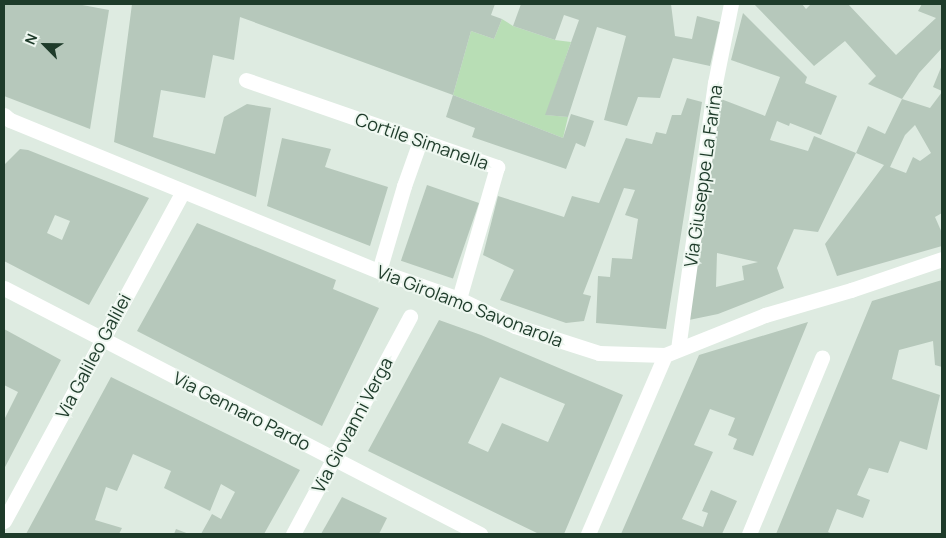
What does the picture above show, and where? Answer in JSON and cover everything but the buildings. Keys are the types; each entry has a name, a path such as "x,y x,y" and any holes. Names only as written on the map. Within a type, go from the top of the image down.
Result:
{"street":[{"name":"Via Giuseppe La Farina","path":"588,534 671,352 715,84 731,4"},
{"name":"Cortile Simanella","path":"246,80 497,167 460,299"},
{"name":"Via Girolamo Savonarola","path":"6,121 379,271 460,299 515,326 599,353 671,352 765,315 851,290 942,259"},
{"path":"379,271 404,186 420,141"},
{"name":"Via Galileo Galilei","path":"4,521 183,191"},
{"name":"Via Gennaro Pardo","path":"4,288 480,534"},
{"name":"Via Giovanni Verga","path":"293,534 410,317"},
{"path":"748,534 822,358"}],"green space":[{"path":"502,19 513,26 555,40 571,42 546,115 568,117 563,138 453,95 471,31 494,39"}]}
